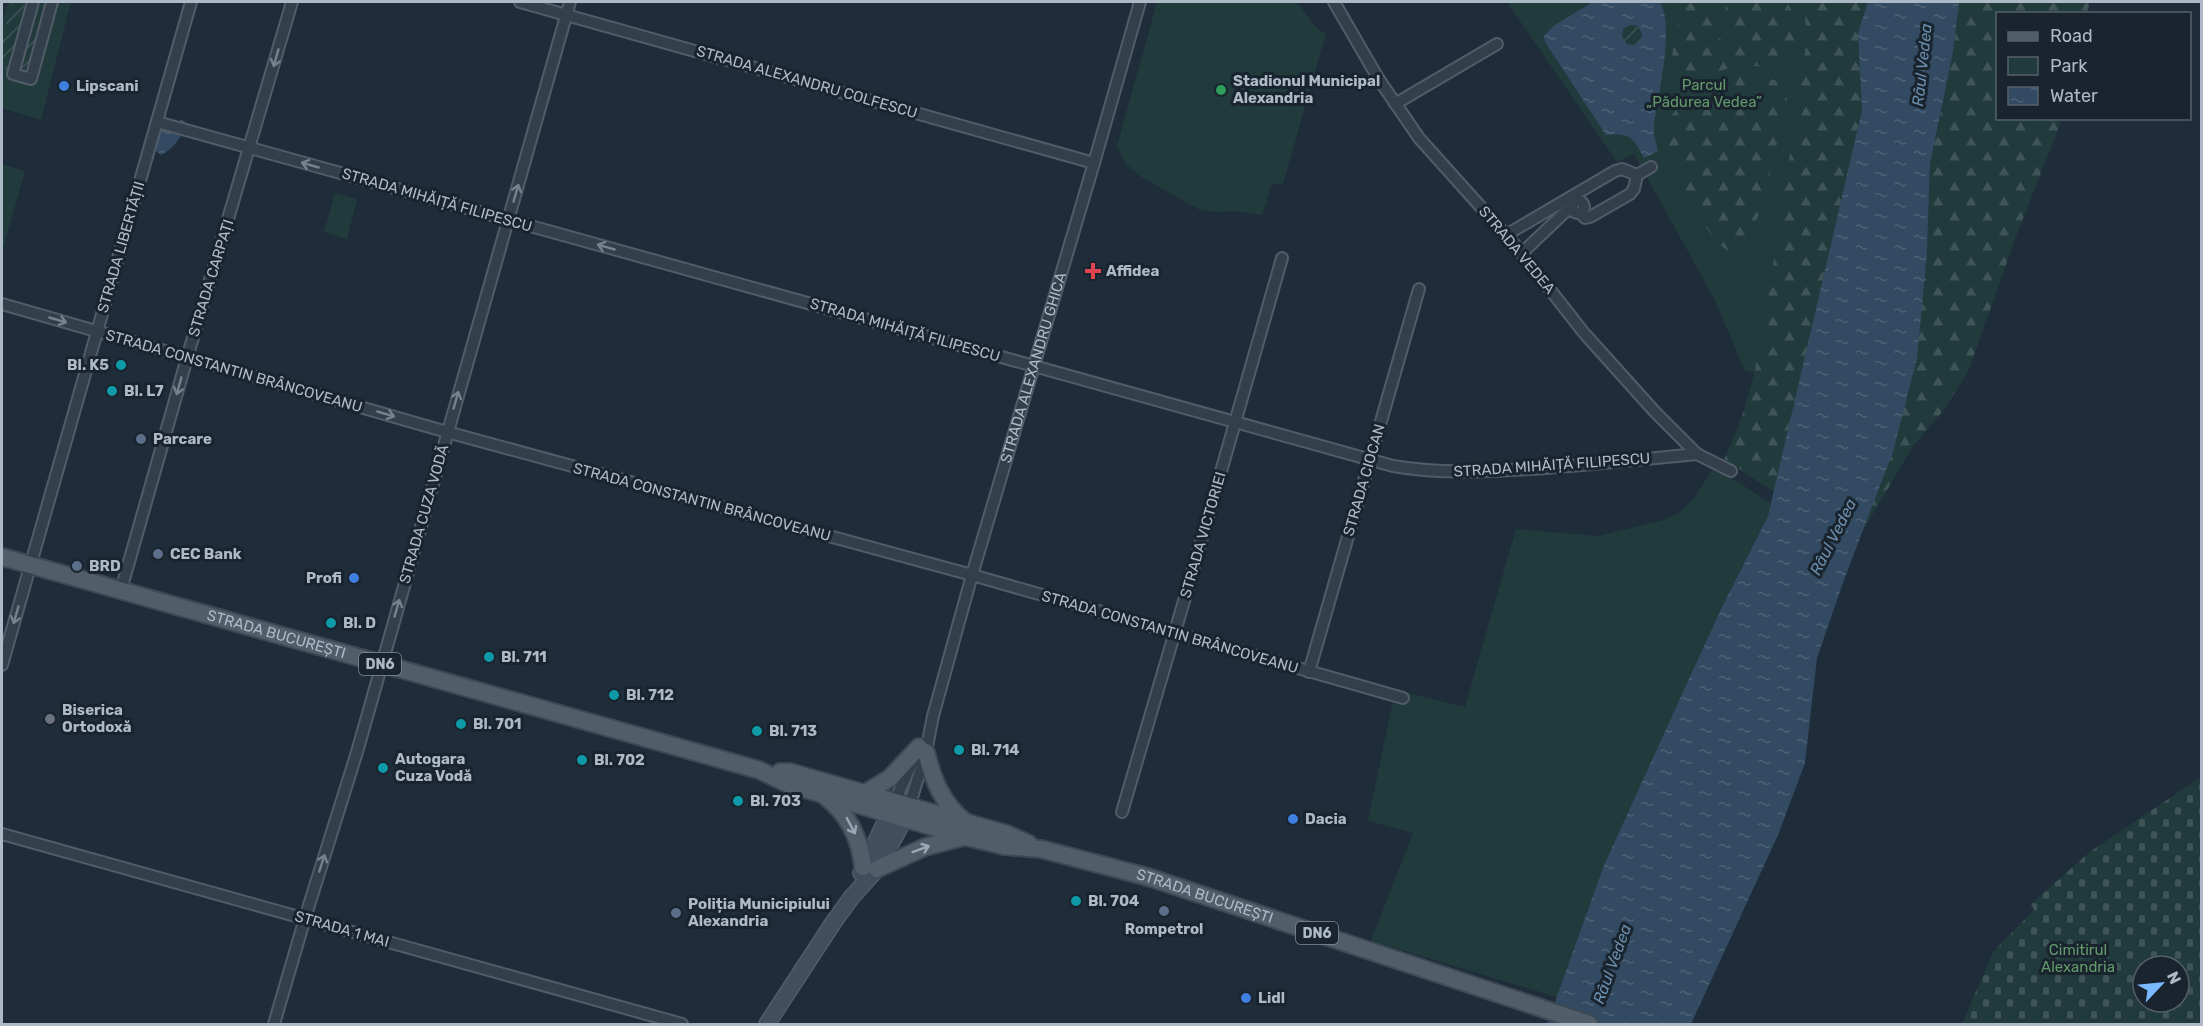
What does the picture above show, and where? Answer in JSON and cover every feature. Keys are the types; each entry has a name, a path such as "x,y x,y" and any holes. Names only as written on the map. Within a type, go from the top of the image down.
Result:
{"main road":[{"name":"STRADA BUCUREȘTI","path":"2,557 759,770 788,784 823,794 899,810 966,830 1007,834 1041,849 1148,877 1589,1024"},
{"path":"864,794 882,784 898,771 924,744"},
{"path":"823,794 841,810 848,820 870,868 966,830 940,794 924,744"},
{"name":"STRADA BUCUREȘTI","path":"759,770 790,772 864,794 899,810"}],"street":[{"path":"33,2 13,74 31,79 52,2"},
{"name":"STRADA LIBERTĂȚII","path":"2,665 191,2"},
{"name":"STRADA CARPAȚI","path":"121,590 292,2"},
{"name":"STRADA ALEXANDRU COLFESCU","path":"520,2 1095,163"},
{"name":"STRADA CUZA VODĂ","path":"274,1024 304,918 355,760 570,2"},
{"name":"STRADA ALEXANDRU GHICA","path":"767,1024 870,868 899,810 924,744 1140,2"},
{"name":"STRADA VEDEA","path":"1334,2 1395,104 1419,138 1522,253 1599,350 1655,412 1697,454 1731,471"},
{"path":"1395,104 1497,44"},
{"name":"STRADA MIHĂIȚĂ FILIPESCU","path":"157,122 1370,460 1413,470 1467,472 1624,462 1697,454"},
{"path":"1575,205 1585,218 1590,217 1630,194 1634,189 1637,175 1651,167"},
{"path":"1522,253 1564,213 1615,171 1622,169 1637,175"},
{"path":"1506,235 1575,205"},
{"name":"STRADA VICTORIEI","path":"1122,812 1282,258"},
{"name":"STRADA CIOCAN","path":"1309,672 1419,289"},
{"name":"STRADA CONSTANTIN BRÂNCOVEANU","path":"2,304 447,432 972,575 1403,698"},
{"name":"STRADA 1 MAI","path":"2,834 682,1024"}],"green space":[{"path":"8,2 71,2 41,120 2,108 2,24"},
{"path":"12,2 25,2 8,70 2,69 2,39"},
{"name":"Stadionul Municipal Alexandria","path":"1157,2 1296,2 1317,27 1326,33 1283,184 1272,184 1262,215 1200,210 1140,176 1125,163 1117,146"},
{"name":"Parcul „Pădurea Vedea”","path":"1507,2 1813,2 1764,335 1756,373 1744,370 1716,302 1634,154 1617,162"},
{"path":"1682,2 1715,2 1719,34 1729,68 1706,76 1692,77 1670,67"},
{"path":"1725,2 1787,2 1795,20 1796,37 1792,55 1783,72 1756,66 1738,66 1729,32"},
{"path":"1798,2 1868,2 1858,33 1862,110 1774,492 1724,459 1752,383 1767,305 1807,39 1805,19"},
{"path":"1959,2 2090,2 2087,12 1996,12 1996,120 2061,120 2059,127 2017,234 1968,372 1942,412 1913,446 1861,534 1927,253 1930,164 1953,52"},
{"path":"1628,25 1636,25 1642,31 1642,39 1636,45 1628,45 1622,39 1622,31"},
{"path":"28,37 38,39 28,74 18,72"},
{"path":"1755,75 1778,81 1787,99 1763,205 1748,239 1730,252 1719,244 1708,231 1687,195 1671,156 1664,124 1683,103 1703,88 1726,79"},
{"path":"2,164 25,171 2,253"},
{"path":"335,193 357,199 347,239 324,232"},
{"path":"1713,469 1737,481 1771,504 1768,516 1720,611 1604,865 1557,997 1371,941 1413,833 1368,821 1395,690 1465,707 1516,529 1598,536 1667,519 1680,512 1694,498"},
{"name":"Cimitirul Alexandria","path":"2201,777 2201,1024 1962,1024 1993,952 2034,910 2031,904 2091,851"}],"water":[{"path":"1593,2 1660,2 1664,13 1666,44 1654,125 1658,151 1644,158 1630,138 1621,135 1606,135 1545,42 1544,36 1553,26","holes":["1630,25 1638,26 1642,34 1640,41 1635,45 1627,44 1622,37 1623,29"]},
{"name":"Râul Vedea","path":"1868,2 1959,2 1953,52 1930,164 1927,253 1917,358 1893,452 1817,658 1805,763 1778,835 1691,1024 1547,1024 1604,865 1720,611 1768,516 1862,110 1858,33"},
{"path":"153,118 168,126 182,120 185,122 177,142 161,155 156,151 159,132 150,129"}],"place":[{"name":"Lipscani","path":"64,86"},
{"name":"Stadionul Municipal Alexandria","path":"1221,90"},
{"name":"Affidea","path":"1093,271"},
{"name":"Bl. K5","path":"121,365"},
{"name":"Bl. L7","path":"112,391"},
{"name":"Parcare","path":"141,439"},
{"name":"CEC Bank","path":"158,554"},
{"name":"BRD","path":"77,566"},
{"name":"Profi","path":"354,578"},
{"name":"Bl. D","path":"331,623"},
{"name":"Bl. 711","path":"489,657"},
{"name":"Bl. 712","path":"614,695"},
{"name":"Biserica Ortodoxă","path":"50,719"},
{"name":"Bl. 701","path":"461,724"},
{"name":"Bl. 713","path":"757,731"},
{"name":"Bl. 714","path":"959,750"},
{"name":"Bl. 702","path":"582,760"},
{"name":"Autogara Cuza Vodă","path":"383,768"},
{"name":"Bl. 703","path":"738,801"},
{"name":"Dacia","path":"1293,819"},
{"name":"Bl. 704","path":"1076,901"},
{"name":"Rompetrol","path":"1164,911"},
{"name":"Poliția Municipiului Alexandria","path":"676,913"},
{"name":"Lidl","path":"1246,998"}]}
